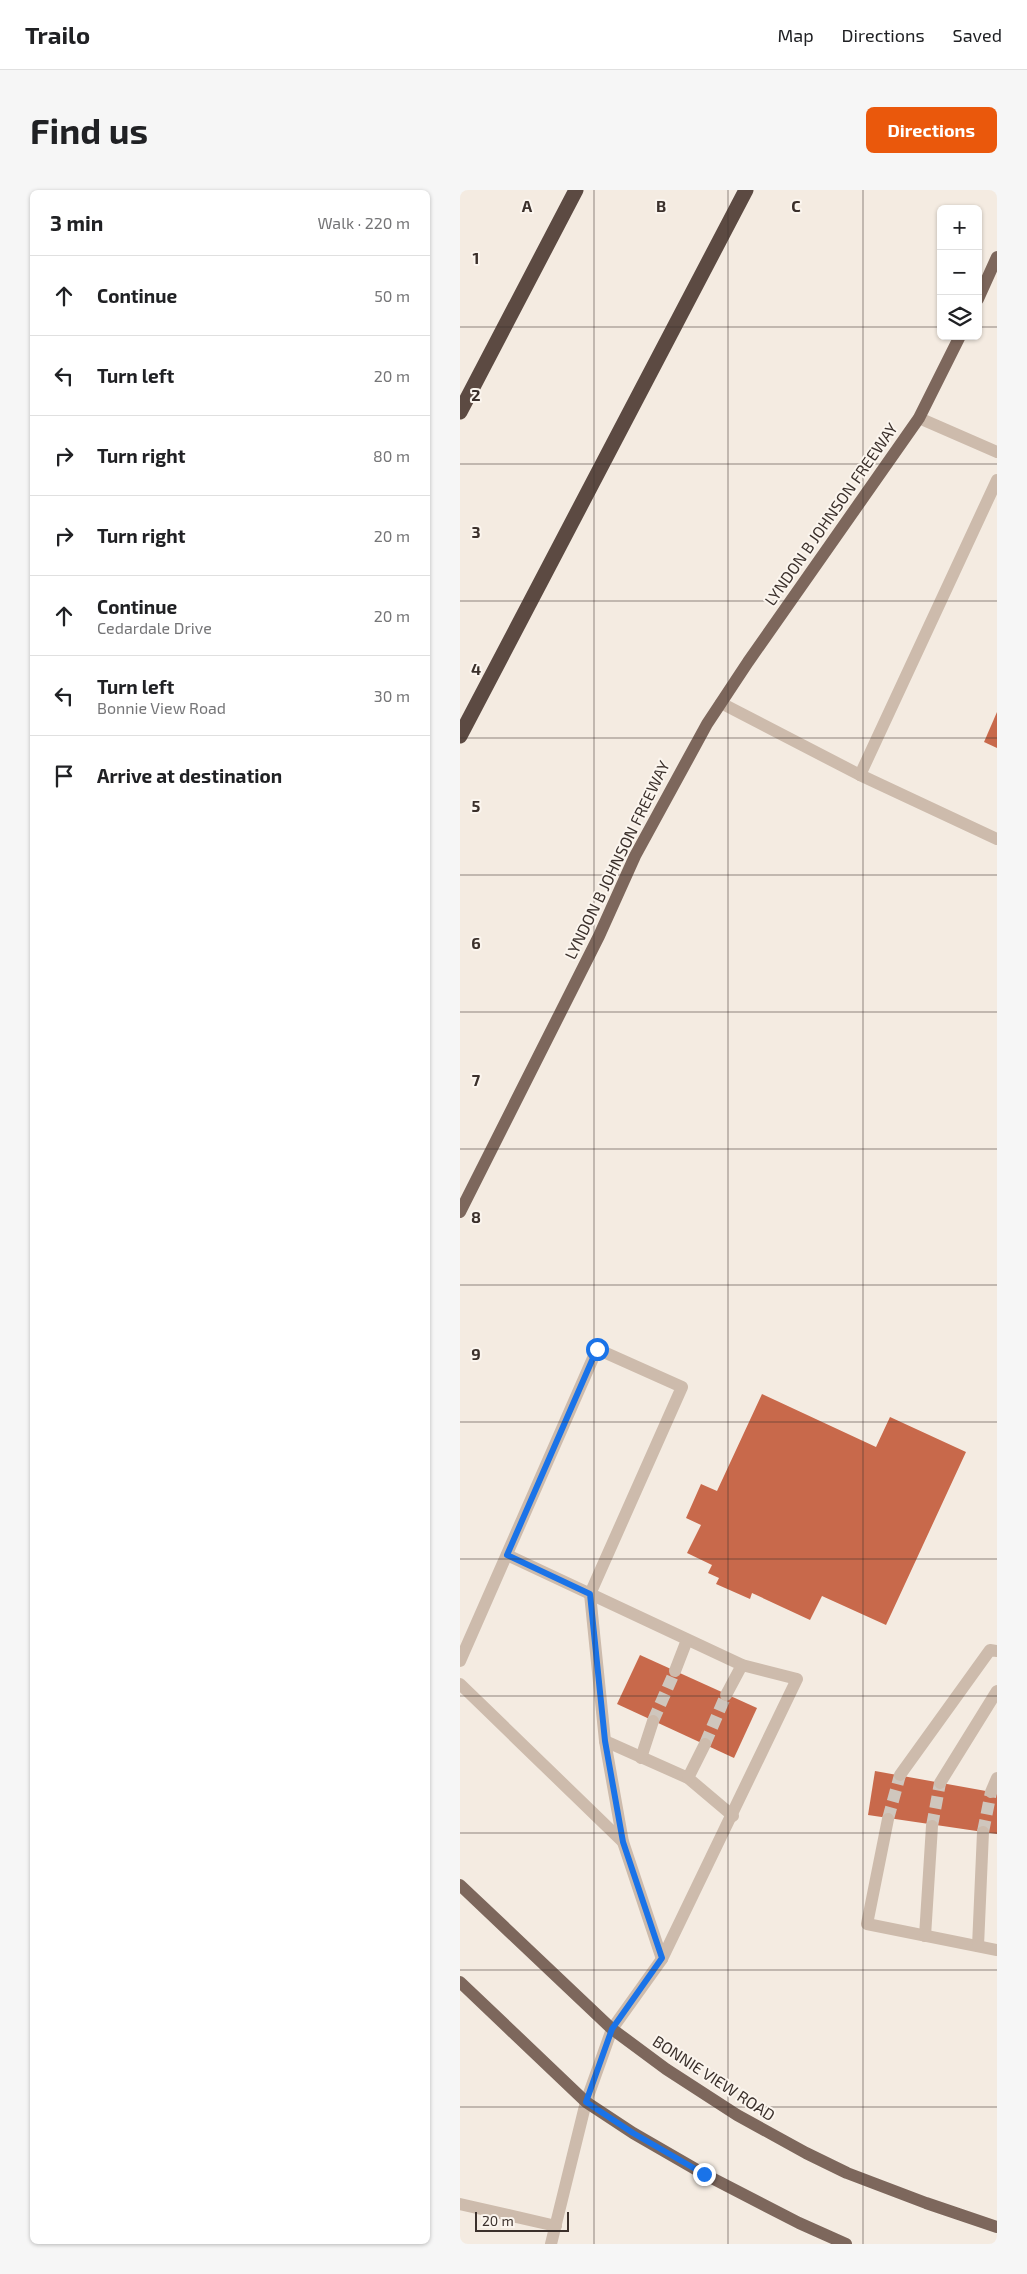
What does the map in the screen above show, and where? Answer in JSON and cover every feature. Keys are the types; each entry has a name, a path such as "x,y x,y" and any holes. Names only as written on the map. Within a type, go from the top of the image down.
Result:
{"highway":[{"path":"460,412 576,190"},
{"path":"460,736 746,190"}],"main road":[{"path":"980,295 997,257"},
{"name":"LYNDON B JOHNSON FREEWAY","path":"460,1212 599,936 635,856 671,787 720,703 919,418 958,340"},
{"name":"BONNIE VIEW ROAD","path":"460,1884 612,2029 666,2069 729,2110 806,2154 847,2173 997,2227"},
{"path":"460,1982 586,2102 633,2133 704,2174 799,2223 846,2244"}],"street":[{"path":"919,418 997,452"},
{"path":"860,775 997,480"},
{"path":"720,703 860,775 997,839"},
{"path":"460,1661 597,1349 682,1387 590,1594 605,1741 623,1842 662,1958"},
{"path":"507,1555 742,1665 797,1679 733,1816 662,1958 612,2029 586,2102 551,2244"},
{"path":"675,1672 687,1640"},
{"path":"900,1775 990,1650 997,1651"},
{"path":"726,1694 742,1665"},
{"path":"460,1684 623,1842"},
{"path":"940,1782 997,1691"},
{"path":"641,1758 653,1720"},
{"path":"605,1741 688,1778 733,1816"},
{"path":"688,1778 705,1744"},
{"path":"991,1792 997,1778"},
{"path":"888,1819 867,1924 997,1950"},
{"path":"925,1936 932,1826"},
{"path":"978,1946 983,1832"},
{"path":"460,2204 556,2226"}],"building":[{"path":"997,712 997,748 984,742"},
{"path":"762,1394 876,1447 890,1417 966,1452 886,1625 822,1596 810,1620 752,1593 750,1599 716,1584 719,1578 708,1573 712,1565 687,1553 701,1525 686,1518 701,1484 717,1491"},
{"path":"640,1655 757,1708 734,1758 617,1704"},
{"path":"875,1771 997,1793 997,1834 868,1815"}],"tunnel":[{"path":"653,1721 675,1671"},
{"path":"705,1744 726,1695"},
{"path":"888,1819 900,1775"},
{"path":"932,1826 940,1783"},
{"path":"983,1832 991,1792"}],"route":[{"path":"597,1349 507,1555 590,1594 605,1741 623,1842 662,1958 612,2029 586,2102 633,2133 704,2174"}]}
